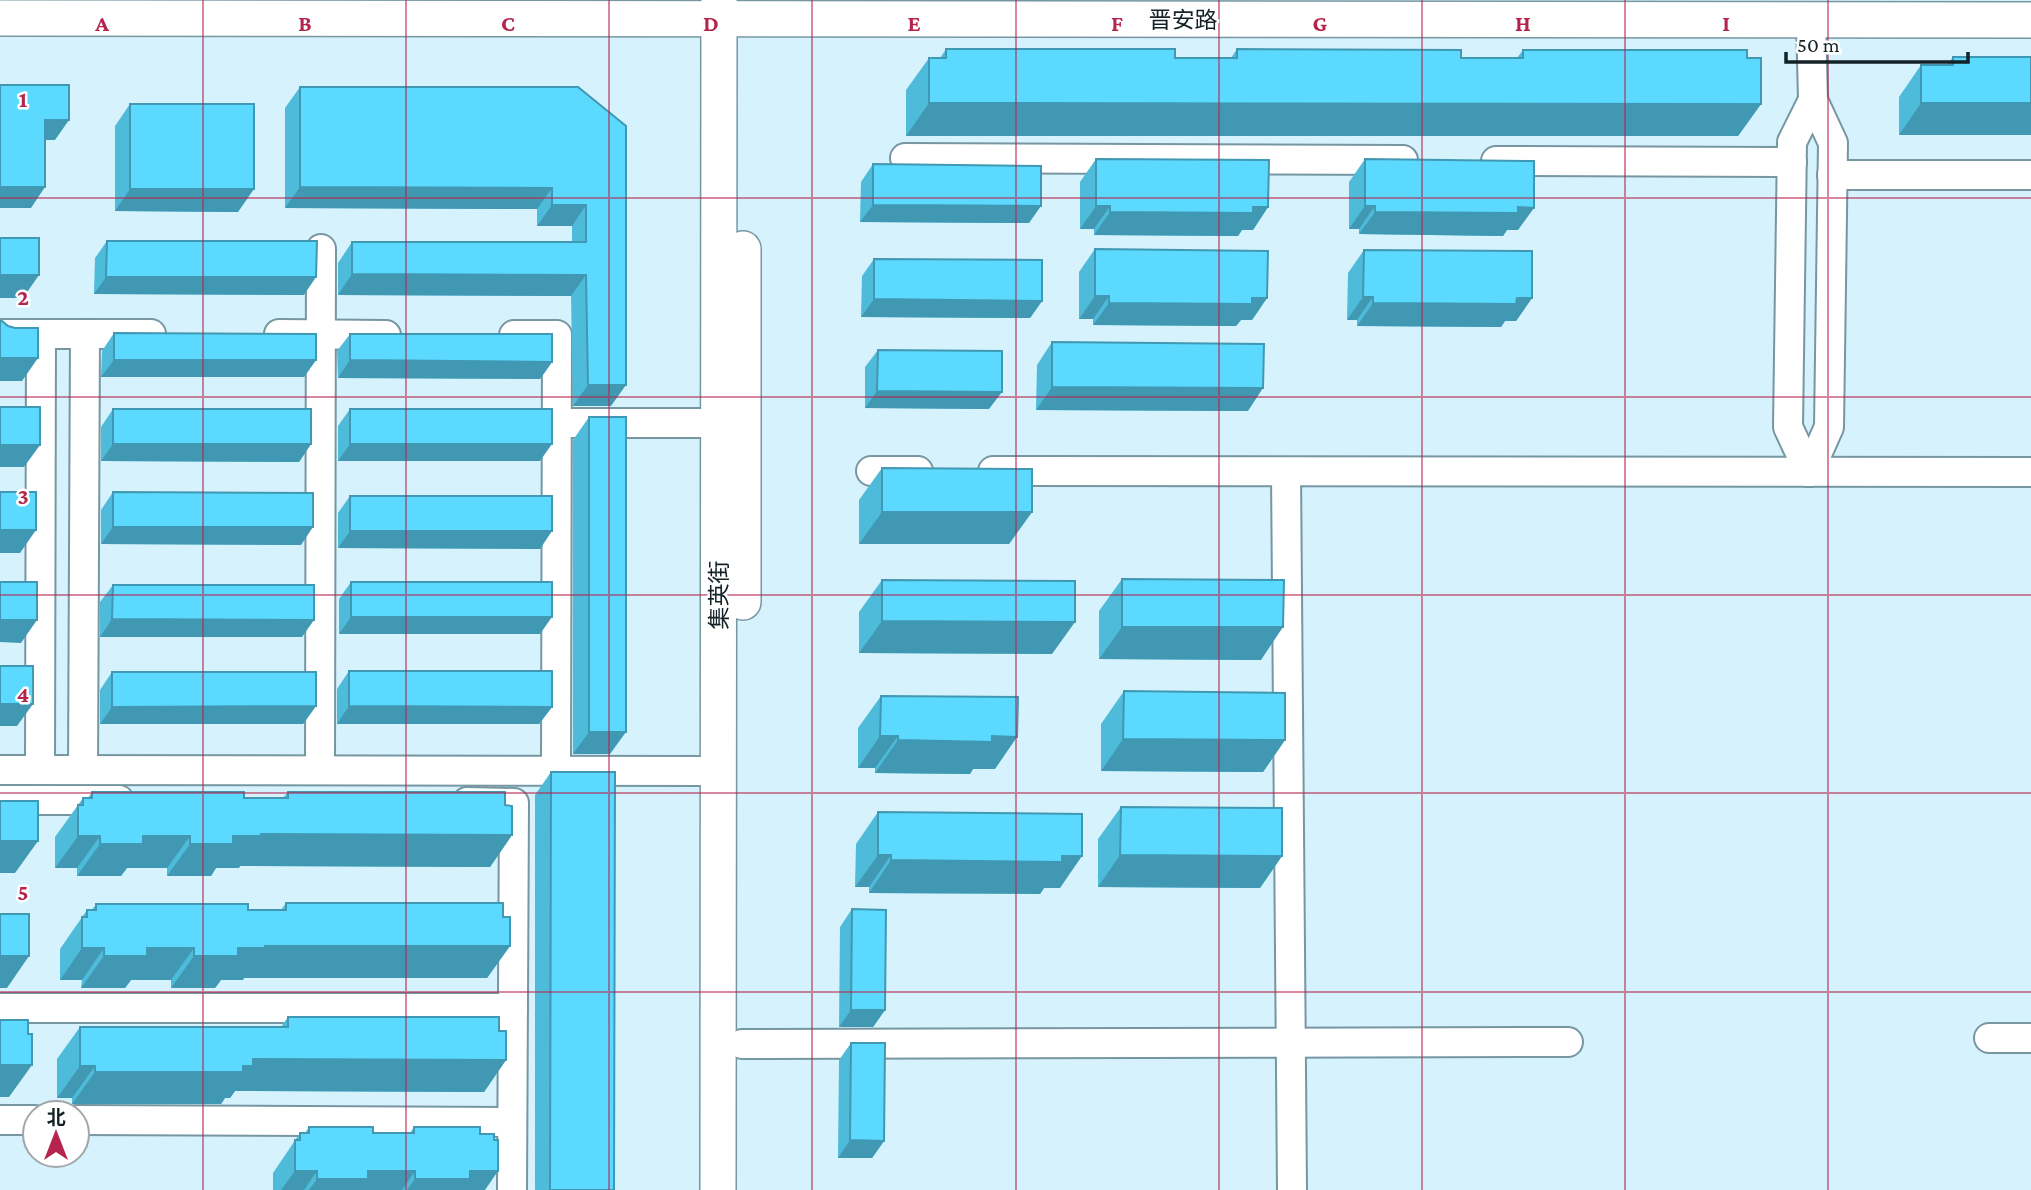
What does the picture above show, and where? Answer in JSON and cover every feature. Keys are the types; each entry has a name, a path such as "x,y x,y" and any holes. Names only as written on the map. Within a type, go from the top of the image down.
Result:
{"main road":[{"name":"晋安路","path":"0,18 732,10 2031,20"},
{"name":"集英街","path":"718,1190 719,423 732,10"},
{"name":"集英街","path":"732,10 742,1190"}],"lane":[{"path":"1810,471 1829,427 1833,143 1813,100 1811,20"},
{"path":"1810,471 1788,426 1792,142 1813,100"},
{"path":"905,158 1432,160"},
{"path":"1473,160 1792,162"},
{"path":"1832,175 2031,175"},
{"path":"320,770 321,249"},
{"path":"0,334 182,334"},
{"path":"40,770 41,334"},
{"path":"83,770 85,334"},
{"path":"251,334 418,335"},
{"path":"488,335 557,335 556,770"},
{"path":"557,423 719,423"},
{"path":"872,471 2031,472"},
{"path":"1286,471 1292,1190"},
{"path":"0,770 718,771"},
{"path":"0,800 139,800"},
{"path":"445,802 514,803 512,1190"},
{"path":"0,1008 513,1008"},
{"path":"1989,1038 2031,1038"},
{"path":"742,1044 1569,1042"},
{"path":"0,1120 21,1120"},
{"path":"91,1121 512,1122"}],"building":[{"path":"946,49 1175,49 1175,58 1237,58 1237,49 1461,50 1461,58 1523,58 1523,50 1747,50 1747,58 1761,58 1761,104 929,103 929,58 946,58"},
{"path":"1953,57 2031,57 2031,103 1921,103 1921,65 1953,65"},
{"path":"0,85 69,85 69,120 45,120 45,187 0,187"},
{"path":"300,87 578,87 626,126 626,385 588,385 586,275 352,274 352,242 586,242 586,205 552,205 552,188 300,187"},
{"path":"130,104 254,104 254,189 130,189"},
{"path":"1096,159 1269,160 1268,207 1253,207 1253,213 1110,212 1110,206 1096,206"},
{"path":"1365,159 1534,161 1534,208 1518,207 1518,213 1375,212 1375,206 1365,206"},
{"path":"873,164 1041,166 1041,206 873,205"},
{"path":"0,238 39,238 39,275 0,275"},
{"path":"107,241 317,241 316,277 106,277"},
{"path":"1095,249 1268,251 1267,298 1252,298 1252,304 1109,303 1109,296 1095,296"},
{"path":"1364,250 1532,251 1532,298 1517,298 1516,304 1373,303 1373,297 1363,297"},
{"path":"874,259 1042,260 1042,301 874,299"},
{"path":"0,321 15,328 38,328 38,358 0,358"},
{"path":"114,333 316,334 316,360 114,360"},
{"path":"350,334 552,334 552,362 350,360"},
{"path":"1052,342 1264,344 1263,388 1052,387"},
{"path":"878,350 1002,351 1002,392 877,391"},
{"path":"0,407 40,407 40,445 0,445"},
{"path":"113,409 311,409 311,444 113,444"},
{"path":"350,409 552,409 552,444 350,444"},
{"path":"589,417 626,417 626,732 589,732"},
{"path":"882,468 1032,469 1032,512 882,512"},
{"path":"0,492 36,492 36,530 0,530"},
{"path":"113,492 313,493 313,527 113,527"},
{"path":"350,496 552,496 552,531 350,531"},
{"path":"1122,579 1284,580 1283,627 1122,627"},
{"path":"882,580 1075,581 1075,622 882,621"},
{"path":"0,582 37,582 37,620 0,620"},
{"path":"351,582 552,582 552,617 351,617"},
{"path":"113,585 314,585 314,620 112,619"},
{"path":"0,666 33,666 33,704 0,704"},
{"path":"349,671 552,671 552,707 349,706"},
{"path":"112,672 316,672 316,706 112,707"},
{"path":"1124,691 1285,693 1285,740 1123,739"},
{"path":"881,696 1018,697 1017,737 992,736 992,742 898,740 898,736 880,736"},
{"path":"551,772 615,772 614,1190 550,1190"},
{"path":"92,792 244,792 244,798 288,798 288,792 505,792 505,805 512,806 512,835 261,834 233,836 233,844 190,844 190,836 143,836 143,844 100,844 100,836 78,836 78,805 83,805 83,798 92,798"},
{"path":"0,801 38,801 38,841 0,841"},
{"path":"1121,807 1282,808 1282,856 1120,855"},
{"path":"878,812 1082,814 1082,856 1062,856 1062,862 891,860 891,855 878,855"},
{"path":"286,903 503,903 503,917 510,917 510,946 265,946 238,948 238,956 194,956 194,948 147,948 147,956 104,956 104,948 82,948 82,917 87,917 87,910 96,910 96,904 248,904 248,910 286,910"},
{"path":"852,909 886,910 885,1010 851,1010"},
{"path":"0,914 29,914 29,956 0,956"},
{"path":"288,1017 499,1017 499,1031 506,1031 506,1060 253,1059 253,1066 243,1066 243,1072 95,1072 95,1066 80,1066 80,1027 288,1027"},
{"path":"0,1020 28,1020 28,1034 32,1034 32,1065 0,1065"},
{"path":"851,1043 885,1043 884,1141 850,1140"},
{"path":"309,1127 373,1127 373,1133 414,1133 414,1127 480,1127 480,1134 494,1134 494,1140 498,1140 498,1171 470,1171 470,1179 415,1179 415,1171 368,1171 368,1179 317,1179 317,1171 295,1171 295,1140 300,1140 300,1133 309,1133"}]}
